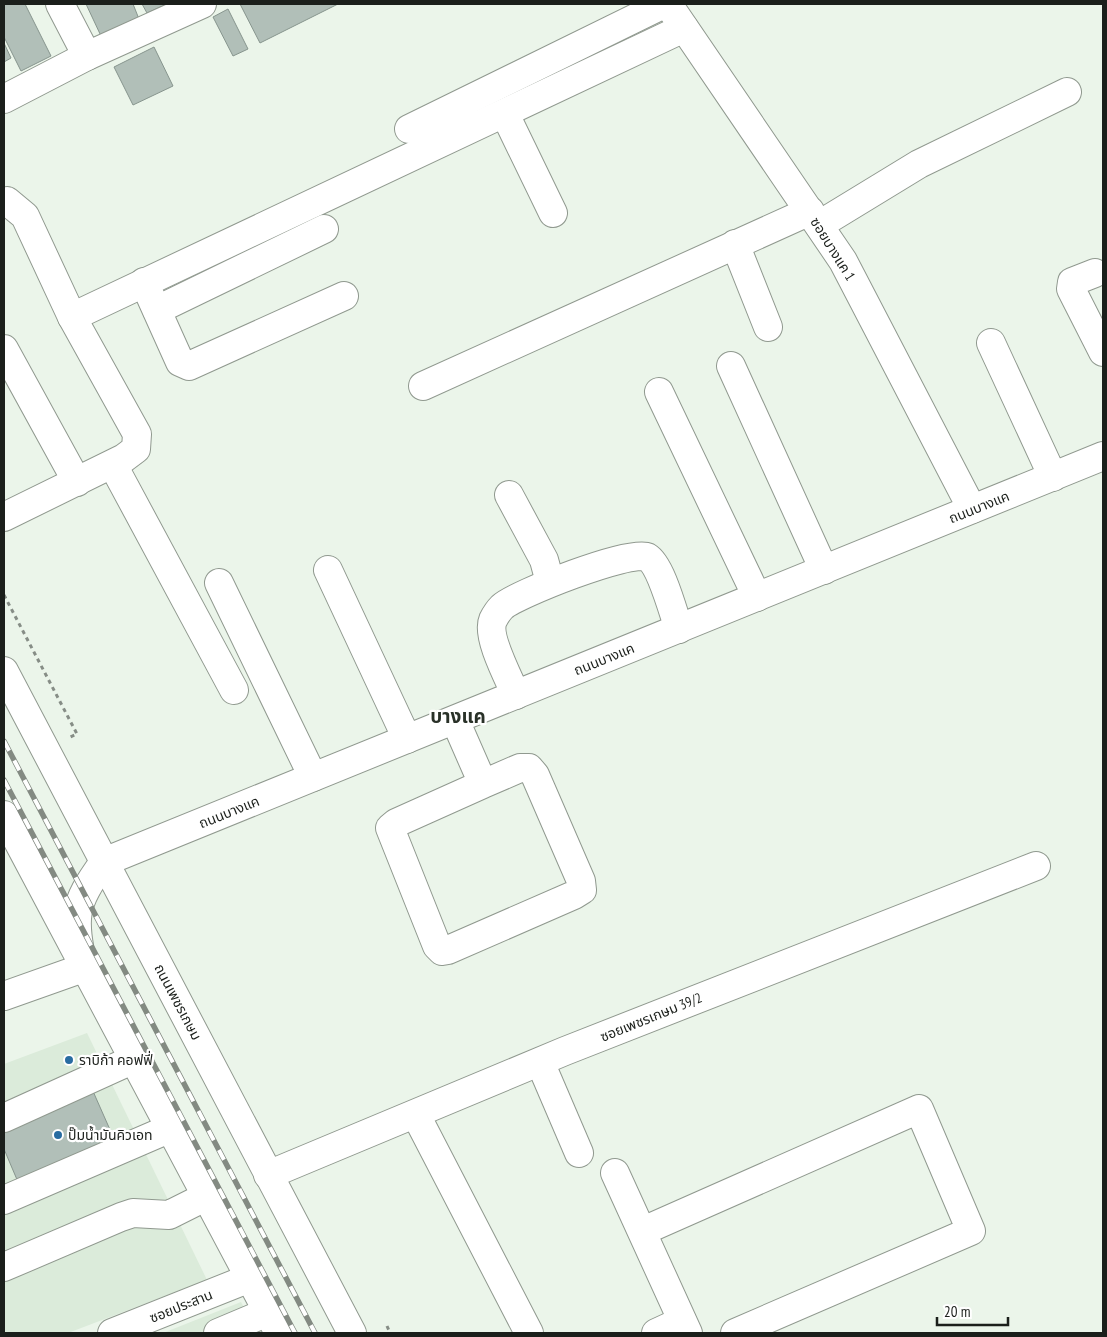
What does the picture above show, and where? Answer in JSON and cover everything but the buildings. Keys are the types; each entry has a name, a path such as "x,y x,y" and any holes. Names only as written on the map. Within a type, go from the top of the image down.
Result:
{"street":[{"path":"60,4 87,56"},
{"path":"4,98 87,56 202,4"},
{"path":"408,129 664,4"},
{"name":"ซอยบางแค 1","path":"668,4 843,260 972,509"},
{"path":"72,318 144,282 505,114 684,28"},
{"path":"423,386 735,244 814,218 919,164 1067,92"},
{"path":"505,114 553,214"},
{"path":"4,202 7,201 25,216 72,318 137,434 136,448 112,465 4,516"},
{"path":"157,310 324,229"},
{"path":"735,244 768,327"},
{"path":"1095,274 1072,282 1071,289 1103,352"},
{"path":"144,282 180,362 189,366 344,296"},
{"path":"991,343 1053,477"},
{"path":"4,348 77,482"},
{"path":"731,366 824,570"},
{"path":"659,392 757,597"},
{"name":"ถนนบางแค","path":"104,862 1103,456"},
{"path":"112,465 234,690"},
{"path":"509,495 544,560 550,582"},
{"path":"516,695 493,638 492,621 502,607 550,582 631,556 646,556 655,564 680,629"},
{"path":"328,570 407,739"},
{"path":"219,583 313,777"},
{"name":"ถนนเพชรเกษม","path":"4,671 352,1333"},
{"path":"455,720 483,784"},
{"path":"520,768 529,768 535,775 581,881 582,890 442,951 434,938 390,828 396,823 483,784 520,768"},
{"path":"5,822 274,1323 218,1333"},
{"path":"83,968 76,915 79,900 104,862"},
{"name":"ซอยเพชรเกษม 39/2","path":"268,1175 540,1062 1036,866"},
{"path":"4,996 83,968"},
{"path":"4,1118 132,1060"},
{"path":"540,1062 579,1153"},
{"path":"643,1231 919,1109 971,1231 735,1333"},
{"path":"416,1115 529,1333"},
{"path":"4,1200 170,1128"},
{"path":"616,1173 685,1327 656,1333"},
{"path":"4,1267 121,1217 133,1213 169,1215 207,1196"},
{"name":"ซอยประสาน","path":"112,1333 250,1278"}],"path":[{"path":"4,594 77,734 68,738"},
{"path":"387,1326 390,1333"}],"shaded area":[{"path":"87,1033 207,1280 68,1333 4,1333 4,1064"},
{"path":"241,1302 257,1333 163,1333"}],"railway":[{"path":"4,741 315,1333"},
{"path":"4,780 295,1333"}],"place":[{"name":"ราบิก้า คอฟฟี่","path":"69,1060"},
{"name":"ปั๊มน้ำมันคิวเอท","path":"58,1135"}],"district":[{"name":"บางแค","path":"458,716"}]}
